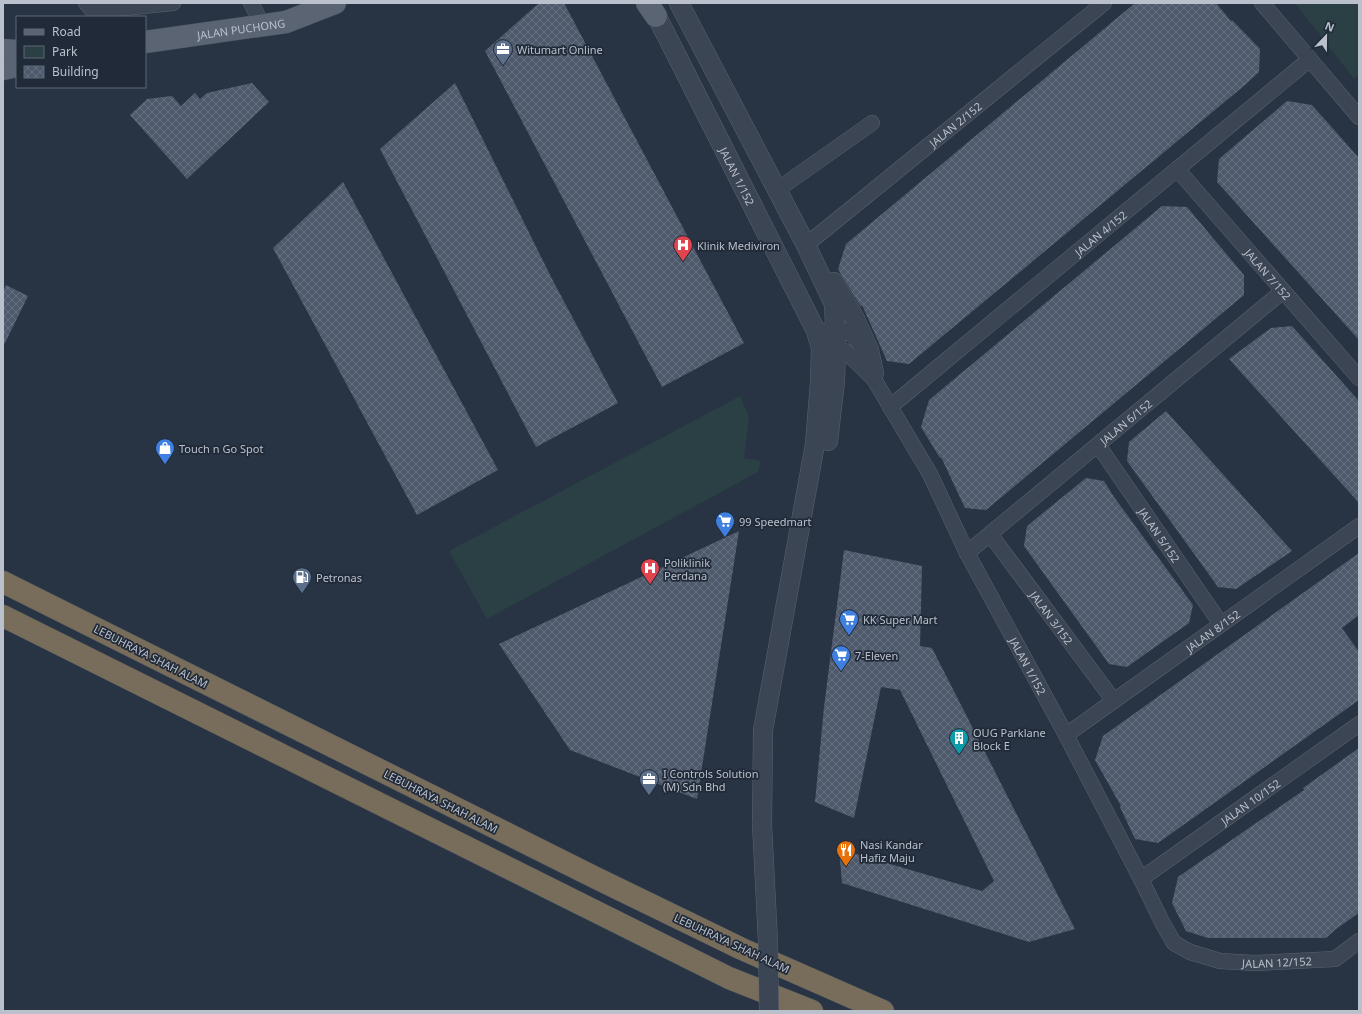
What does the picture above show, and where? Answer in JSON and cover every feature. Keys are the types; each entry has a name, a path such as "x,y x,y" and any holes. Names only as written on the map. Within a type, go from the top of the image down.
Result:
{"highway":[{"name":"LEBUHRAYA SHAH ALAM","path":"3,582 596,878 742,949 883,1011"},
{"path":"3,616 722,974 812,1011"}],"main road":[{"name":"JALAN PUCHONG","path":"146,42 286,22 335,3"},
{"path":"3,50 16,52"},
{"path":"3,69 16,65"}],"street":[{"path":"90,7 173,3"},
{"path":"251,3 263,26"},
{"path":"679,3 806,244 834,304 820,382 815,444 793,600 764,730 768,824 769,1011"},
{"name":"JALAN 2/152","path":"806,244 1104,3"},
{"path":"1262,3 1359,116"},
{"name":"JALAN 1/152","path":"651,7 827,339 844,330 851,334 860,343 874,377 930,474 967,553 1066,735 1163,924 1174,942 1190,952"},
{"name":"JALAN 4/152","path":"890,407 1310,59"},
{"path":"777,190 872,123"},
{"name":"JALAN 7/152","path":"1177,169 1359,378"},
{"path":"806,244 825,266 855,319 870,350 874,377"},
{"name":"JALAN 6/152","path":"967,553 1283,291"},
{"name":"JALAN 5/152","path":"1098,445 1221,624"},
{"name":"JALAN 8/152","path":"1066,735 1359,526"},
{"name":"JALAN 3/152","path":"990,534 1114,701"},
{"name":"JALAN 10/152","path":"1141,879 1359,724"},
{"path":"768,824 780,946 780,1011"},
{"name":"JALAN 12/152","path":"1190,952 1220,960 1255,963 1335,959 1359,941"}],"green space":[{"path":"1295,3 1359,3 1359,75 1354,79"},
{"path":"740,396 749,417 744,458 761,461 758,472 487,619 449,551"}],"building":[{"path":"539,3 564,3 744,343 662,387 485,51"},
{"path":"1135,3 1216,3 1231,21 1232,20 1260,49 1259,72 909,364 887,361 862,305 861,307 838,269 846,244"},
{"path":"252,83 269,102 187,179 130,115 147,99 172,96 181,106 195,93 200,99 207,93"},
{"path":"455,83 551,277 618,403 536,447 380,149"},
{"path":"1287,101 1312,105 1359,158 1359,340 1217,182 1219,159"},
{"path":"343,182 498,470 417,515 273,248"},
{"path":"1162,206 1187,207 1244,275 1244,295 986,510 965,508 941,457 940,458 921,427 929,400"},
{"path":"6,285 28,296 3,347 3,292"},
{"path":"1292,326 1359,401 1359,503 1229,359 1271,328"},
{"path":"1166,411 1292,551 1236,589 1218,587 1127,461 1129,442"},
{"path":"1086,478 1104,481 1114,497 1193,605 1189,623 1127,667 1109,664 1024,546 1027,526"},
{"path":"739,531 697,799 570,750 499,644"},
{"name":"OUG Parklane Block E","path":"844,550 922,566 920,646 932,648 1075,929 1029,942 842,883 839,849 982,891 994,881 900,690 881,687 854,818 815,802 824,707"},
{"path":"1359,553 1359,615 1342,628 1359,652 1359,700 1158,843 1135,839 1120,807 1121,806 1095,760 1103,736"},
{"path":"1359,748 1359,913 1326,938 1208,938 1186,931 1172,903 1178,877 1304,790 1303,788"}],"place":[{"name":"Witumart Online","path":"503,66"},
{"name":"Klinik Mediviron","path":"683,262"},
{"name":"Touch n Go Spot","path":"165,465"},
{"name":"99 Speedmart","path":"725,538"},
{"name":"Poliklinik Perdana","path":"650,585"},
{"name":"Petronas","path":"302,594"},
{"name":"KK Super Mart","path":"849,636"},
{"name":"7-Eleven","path":"841,672"},
{"name":"OUG Parklane Block E","path":"959,755"},
{"name":"I Controls Solution (M) Sdn Bhd","path":"649,796"},
{"name":"Nasi Kandar Hafiz Maju","path":"846,867"}]}
